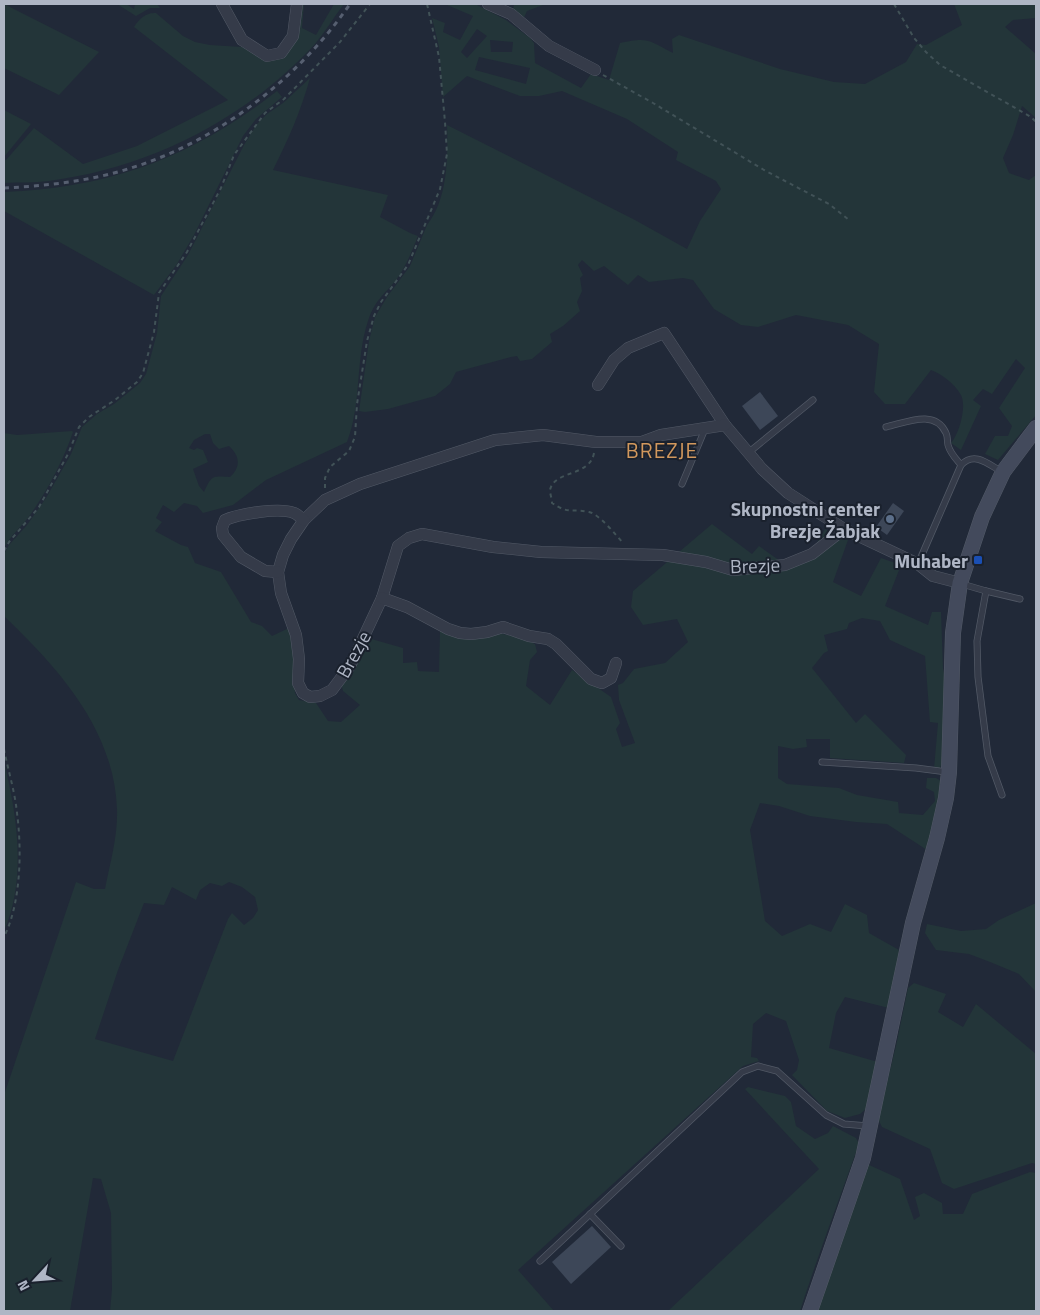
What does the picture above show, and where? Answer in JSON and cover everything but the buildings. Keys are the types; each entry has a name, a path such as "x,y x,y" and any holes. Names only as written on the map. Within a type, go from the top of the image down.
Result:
{"street":[{"path":"222,4 242,40 267,56 281,53 292,36 297,4"},
{"path":"488,4 511,14 549,46 595,70"},
{"path":"598,385 614,360 628,348 664,333 725,425 762,469 788,494 844,529 918,564 933,576 960,583"},
{"path":"304,520 294,512 278,511 234,516 225,520 222,528 223,535 241,557 265,572 278,572 283,555 304,520 325,500 360,484 494,440 543,435 596,442 642,442 660,435 725,425"},
{"path":"810,1311 863,1158 913,923 937,838 946,798 949,772 953,633 960,583 982,517 1002,472 1036,428"},
{"name":"Brezje","path":"278,572 281,593 296,636 299,658 298,683 303,693 310,697 320,696 332,690 350,666 382,598 398,546 409,538 422,534 493,547 541,552 635,556 663,555 706,562 733,570 785,565 812,554 844,529"},
{"path":"382,598 407,607 448,629 460,633 487,632 502,627 529,636 548,639 556,644 591,679 602,684 612,678 616,663"}],"lane":[{"path":"748,453 813,400"},
{"path":"886,427 925,418 936,421 943,428 951,453 960,465"},
{"path":"682,484 705,429"},
{"path":"918,564 960,465 966,459 973,458 982,460 1002,472"},
{"path":"960,583 1020,599"},
{"path":"986,591 977,641 978,677 988,756 1002,795"},
{"path":"822,762 949,772"},
{"path":"540,1261 742,1072 758,1066 777,1071 826,1115 844,1124 870,1126"},
{"path":"590,1214 621,1246"}],"path":[{"path":"4,551 9,542 38,507 68,454 79,426 138,382 143,373 154,332 159,292 187,252 221,188 234,155 261,118 284,99 340,42 370,4"},
{"path":"325,500 325,478 330,467 349,451 355,437 357,404 367,341 374,316 381,302 399,280 408,264 440,189 443,175 447,154 439,56 427,4"},
{"path":"894,4 914,38 940,65 1031,117 1036,122"},
{"path":"595,70 653,102 764,170 829,204 849,220"},
{"path":"596,442 593,460 582,469 557,480 550,490 552,503 564,511 591,512 611,529 635,556"},
{"path":"4,749 17,812 19,876 16,902 4,936"}],"shaded area":[{"path":"4,4 99,52 59,95 4,68"},
{"path":"117,4 126,4 134,9 135,4 157,4 160,8 150,8 136,16"},
{"path":"300,4 304,4 302,28 316,35 334,4 344,4 315,44 288,71 259,95 227,117 194,136 159,152 123,165 49,181 4,183 4,159 6,160 34,128 83,164 137,146 228,100 134,27 146,15 156,13 183,36 195,42 242,47 281,57"},
{"path":"475,4 506,20 534,43 535,63 581,88 591,74 609,80 620,43 637,40 648,41 673,53 672,39 679,35 780,69 834,82 865,84 906,62 917,44 926,45 962,25 954,4 1036,4 1036,18 1013,20 1005,27 1036,54 1036,118 1022,106 1003,158 1009,173 1029,180 1036,175 1036,415 998,460 985,454 995,436 1008,436 1012,426 999,408 1025,368 1016,359 992,394 983,389 973,400 981,406 961,450 951,443 963,413 963,400 952,383 931,370 905,404 885,404 874,392 879,344 848,325 796,315 758,327 741,325 714,309 693,280 683,278 649,282 638,275 628,285 604,266 594,271 582,260 578,265 583,275 580,278 582,291 577,302 580,311 563,326 550,334 552,342 532,359 520,361 517,356 511,357 456,372 450,384 435,396 388,409 359,411 369,341 375,317 410,266 443,190 447,164 447,125 635,220 687,249 700,221 721,189 716,181 676,160 678,152 627,119 562,91 539,96 520,96 467,76 443,97 439,47 432,18 445,23 443,32 460,40 473,16 447,5","holes":["477,29 487,36 467,58 461,52","490,40 513,42 512,52 491,52","479,57 530,68 526,84 475,70"]},
{"path":"514,4 543,5 527,11 521,24 513,11"},
{"path":"310,78 294,125 273,170 388,195 380,217 418,236 403,270 377,303 368,321 361,351 355,413 347,442 266,480 233,505 203,513 197,506 184,503 174,512 163,505 156,518 162,522 155,531 188,547 195,563 221,572 251,622 262,626 272,636 289,628 294,657 295,693 299,700 316,703 328,721 341,722 360,705 343,691 341,683 368,638 403,648 403,663 417,662 418,671 439,672 440,630 489,632 524,639 535,644 537,652 530,660 526,686 550,705 572,670 611,697 620,723 616,729 622,747 635,743 619,700 618,685 623,683 634,669 665,663 688,642 677,619 643,625 631,607 633,591 712,524 752,554 759,546 790,568 805,563 825,529 848,540 833,582 861,596 881,558 901,565 885,606 928,625 932,612 941,612 943,668 947,690 944,761 939,769 934,769 938,723 930,722 925,656 890,640 880,621 862,618 849,623 847,629 824,635 828,651 824,653 812,668 856,723 865,714 906,755 904,763 830,758 830,739 806,739 807,747 793,749 778,746 778,778 787,784 839,788 857,795 898,802 899,813 923,815 935,801 934,792 926,788 927,778 936,778 943,782 927,850 887,824 810,816 779,806 760,803 750,830 765,921 782,936 810,924 831,932 845,904 867,915 869,933 899,950 889,1008 845,997 836,1013 829,1048 878,1062 871,1105 860,1114 845,1118 827,1111 792,1075 797,1070 799,1060 786,1021 766,1013 753,1024 751,1057 757,1058 759,1061 743,1066 518,1270 554,1311 110,1311 112,1289 111,1213 101,1179 93,1178 70,1311 4,1311 4,1095 76,882 94,889 105,889 115,839 117,809 113,780 106,752 80,702 44,657 4,616 4,554 46,498 71,454 82,427 140,383 146,374 157,333 161,296 188,255 244,145 257,124","holes":["205,434 210,434 213,443 219,449 229,446 233,450 238,462 234,473 230,477 213,478 204,492 199,486 193,469 208,462 203,450 189,448 194,440","229,882 242,887 255,897 258,910 253,918 244,925 232,913 228,919 173,1061 95,1039 118,970 144,903 164,905 172,887 196,900 200,890 210,883 222,886"]},
{"path":"277,91 282,97 256,119 243,136 194,235 177,264 154,295 4,211 4,192 80,184 115,176 149,165 182,151 214,134 246,114"},
{"path":"4,110 31,124 4,157"},
{"path":"72,431 65,454 49,485 30,515 9,539 4,549 4,433 17,435"},
{"path":"4,761 16,825 18,868 16,890 4,931"},
{"path":"1036,903 1036,992 1019,974 969,954 936,950 925,933 927,924 961,931 986,929 999,920"},
{"path":"914,983 946,994 938,1012 963,1027 976,1004 1036,1054 1036,1164 1032,1163 954,1189 942,1183 930,1149 882,1127 878,1119 908,988"},
{"path":"748,1087 785,1096 791,1102 796,1126 815,1139 828,1133 833,1126 856,1138 859,1144 800,1311 668,1311 819,1169 745,1089"},
{"path":"867,1164 900,1179 914,1220 920,1216 915,1197 924,1193 942,1203 943,1214 963,1214 972,1194 1030,1172 1036,1173 1036,1311 814,1311"}],"railway":[{"path":"4,188 84,180 116,173 163,156 195,141 225,124 254,104 281,81 330,31 350,4"}],"place":[{"name":"Skupnostni center Brezje Žabjak","path":"890,519"},
{"name":"Muhaber","path":"978,560"}],"district":[{"name":"BREZJE","path":"662,450"}]}
